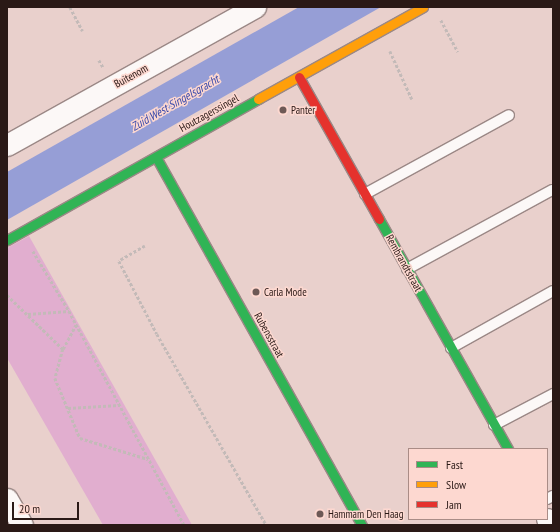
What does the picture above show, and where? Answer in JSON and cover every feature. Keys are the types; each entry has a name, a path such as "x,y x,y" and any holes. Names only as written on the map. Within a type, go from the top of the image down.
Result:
{"street":[{"name":"Buitenom","path":"7,145 254,7"},
{"name":"Houtzagerssingel","path":"7,240 423,7"},
{"name":"Rembrandtstraat","path":"300,77 507,448"},
{"name":"Rubensstraat","path":"156,157 362,525"},
{"path":"7,498 22,525"}],"lane":[{"path":"365,194 509,115"},
{"path":"407,269 552,190"},
{"path":"451,348 553,291"},
{"path":"494,425 553,394"}],"path":[{"path":"70,7 83,31"},
{"path":"437,13 458,52"},
{"path":"380,31 412,99"},
{"path":"22,231 69,311 184,525"},
{"path":"145,246 119,261 157,334 266,524"},
{"path":"7,295 63,349"},
{"path":"27,314 69,311"},
{"path":"76,325 63,349 56,378 80,438 148,459"},
{"path":"68,408 119,405"},
{"path":"179,525 181,520"}],"shaded area":[{"path":"29,236 192,525 103,525 7,358 7,248"}],"water":[{"name":"Zuid West Singelsgracht","path":"299,7 381,7 7,220 7,172"}],"traffic: fast":[{"path":"7,240 258,99"},
{"path":"156,157 362,525"},
{"path":"379,219 507,448"}],"traffic: slow":[{"path":"258,99 423,7"}],"traffic: jam":[{"path":"299,77 379,219"}],"place":[{"name":"Panter","path":"283,110"},
{"name":"Carla Mode","path":"256,292"},
{"name":"Hammam Den Haag","path":"320,514"}]}
